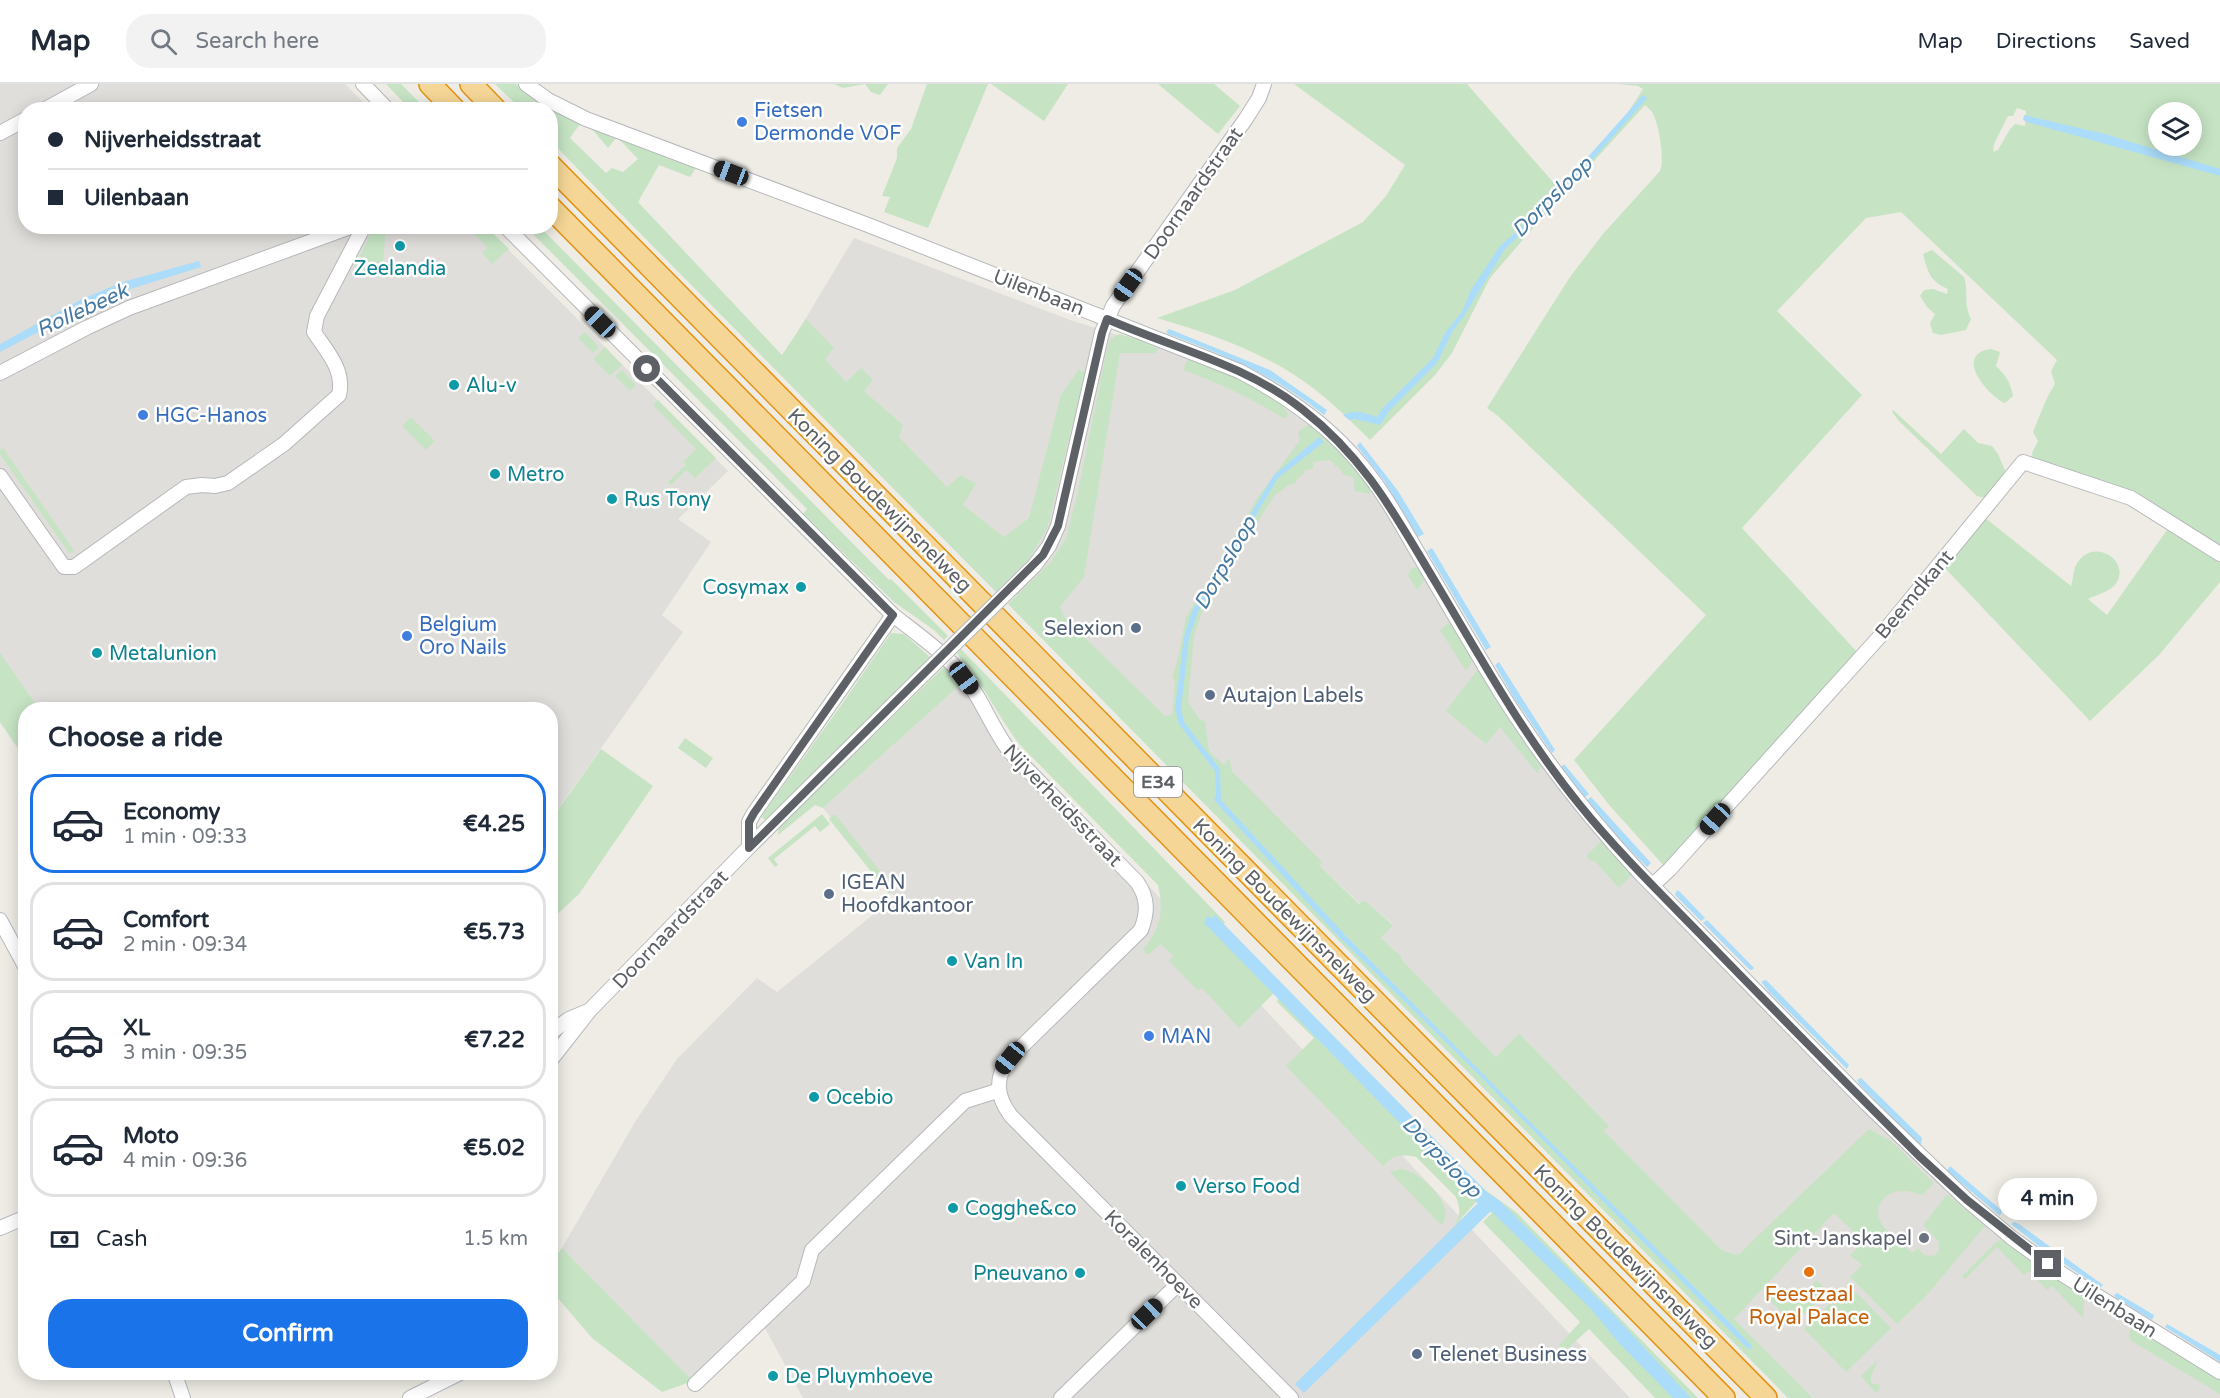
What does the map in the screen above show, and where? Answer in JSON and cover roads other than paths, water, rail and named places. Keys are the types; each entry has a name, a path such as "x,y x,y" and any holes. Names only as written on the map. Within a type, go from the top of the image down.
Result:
{"highway":[{"path":"430,84 447,102"},
{"path":"471,84 488,102"},
{"name":"Koning Boudewijnsnelweg","path":"558,173 1766,1398"},
{"name":"Koning Boudewijnsnelweg","path":"558,215 1724,1398"}],"street":[{"path":"58,102 91,84"},
{"path":"363,84 380,102"},
{"name":"Uilenbaan","path":"525,84 552,102"},
{"name":"Doornaardstraat","path":"558,1051 590,1010 749,848 1034,566 1049,546 1058,526 1107,319 1115,303 1245,120 1259,98 1264,84"},
{"name":"Uilenbaan","path":"558,105 586,119 868,225 1210,359 1259,381 1302,408 1340,442 1360,464 1390,505 1501,693 1550,766 1609,840 1867,1104 1967,1200 2019,1243 2062,1274 2220,1372"},
{"path":"0,133 18,123"},
{"path":"0,373 129,308 330,234"},
{"path":"0,476 64,567 74,567 186,488 228,483 284,444 339,395 342,384 339,370 314,332 317,316 360,234"},
{"name":"Nijverheidsstraat","path":"513,234 893,615 937,649 973,689 996,734 1010,752 1137,882 1143,891 1147,905 1141,930 1006,1063 1002,1068 998,1091"},
{"name":"Beemdkant","path":"1653,885 1882,634 2023,462 2131,498 2220,554"},
{"path":"749,848 749,822 754,813 893,615"},
{"path":"0,920 18,953"},
{"name":"Doornaardstraat","path":"558,1027 569,1019 590,1010"},
{"path":"695,1384 803,1281 812,1250 965,1101 998,1091"},
{"name":"Koralenhoeve","path":"998,1091 1002,1104 1011,1116 1291,1398"},
{"path":"0,1228 18,1220"},
{"path":"1061,1398 1178,1284"},
{"path":"177,1380 183,1398"},
{"path":"410,1398 446,1380"}],"water":[{"path":"1643,95 1647,98 1644,102 1550,207 1505,249 1452,332 1437,363 1390,410 1380,425 1349,420 1343,415 1356,412 1377,417 1382,409 1433,358 1445,333 1463,310 1471,290 1500,246 1546,204"},
{"path":"2024,115 2105,134 2148,147 2148,156 2027,122 2023,120"},
{"path":"2149,156 2177,156 2220,169 2220,176"},
{"path":"199,261 201,267 108,296 0,352 0,344 82,299 123,282"},
{"path":"1169,329 1270,370 1327,410 1324,415 1268,377 1168,334 1166,332"},
{"name":"Dorpsloop","path":"1319,437 1324,442 1278,478 1198,612 1189,638 1181,709 1184,722 1220,769 1221,800 1345,935 1731,1324 1751,1345 1751,1349 1747,1348 1478,1074 1336,934 1214,800 1216,796 1215,771 1179,724 1175,709 1184,637 1192,611 1274,475"},
{"path":"1360,442 1398,491 1424,534 1418,537 1384,481 1357,446"},
{"path":"1432,548 1491,647 1486,650 1427,551"},
{"path":"1499,662 1555,750 1552,753 1514,698 1495,665"},
{"path":"1564,764 1589,794 1585,797 1561,767"},
{"path":"1591,797 1651,863 1647,867 1587,800"},
{"path":"1677,890 1705,918 1701,921 1675,895"},
{"name":"Dorpsloop","path":"1215,915 1457,1162 1488,1193 1500,1201 1613,1314 1691,1398 1673,1398 1619,1343 1590,1308 1491,1211 1304,1393 1295,1384 1478,1203 1204,923 1207,916 1212,918"},
{"path":"1707,920 1754,968 1752,970 1703,923"},
{"path":"1766,980 1849,1065 1847,1069 1769,992 1762,983"},
{"path":"1861,1078 1922,1138 1921,1144 1919,1145 1859,1084 1857,1080"},
{"path":"1950,1166 2002,1211 2000,1216 1947,1171"},
{"path":"2014,1222 2103,1285 2100,1288 2045,1251 2011,1224"},
{"path":"2117,1293 2154,1315 2152,1320 2116,1298 2114,1295"},
{"path":"2167,1324 2220,1355 2220,1362 2165,1327"}],"place":[{"name":"Fietsen Dermonde VOF","path":"742,122"},
{"name":"Zeelandia","path":"400,246"},
{"name":"Alu-v","path":"454,385"},
{"name":"HGC-Hanos","path":"143,415"},
{"name":"Metro","path":"495,474"},
{"name":"Rus Tony","path":"612,499"},
{"name":"Cosymax","path":"801,587"},
{"name":"Selexion","path":"1136,628"},
{"name":"Belgium Oro Nails","path":"407,636"},
{"name":"Metalunion","path":"97,653"},
{"name":"Autajon Labels","path":"1210,695"},
{"name":"IGEAN Hoofdkantoor","path":"829,894"},
{"name":"Van In","path":"952,961"},
{"name":"MAN","path":"1149,1036"},
{"name":"Ocebio","path":"814,1097"},
{"name":"Verso Food","path":"1181,1186"},
{"name":"Cogghe&co","path":"953,1208"},
{"name":"Sint-Janskapel","path":"1924,1238"},
{"name":"Feestzaal Royal Palace","path":"1809,1272"},
{"name":"Pneuvano","path":"1080,1273"},
{"name":"Telenet Business","path":"1417,1354"},
{"name":"De Pluymhoeve","path":"773,1376"}],"water label":[{"name":"Rollebeek","path":"82,310"}]}
